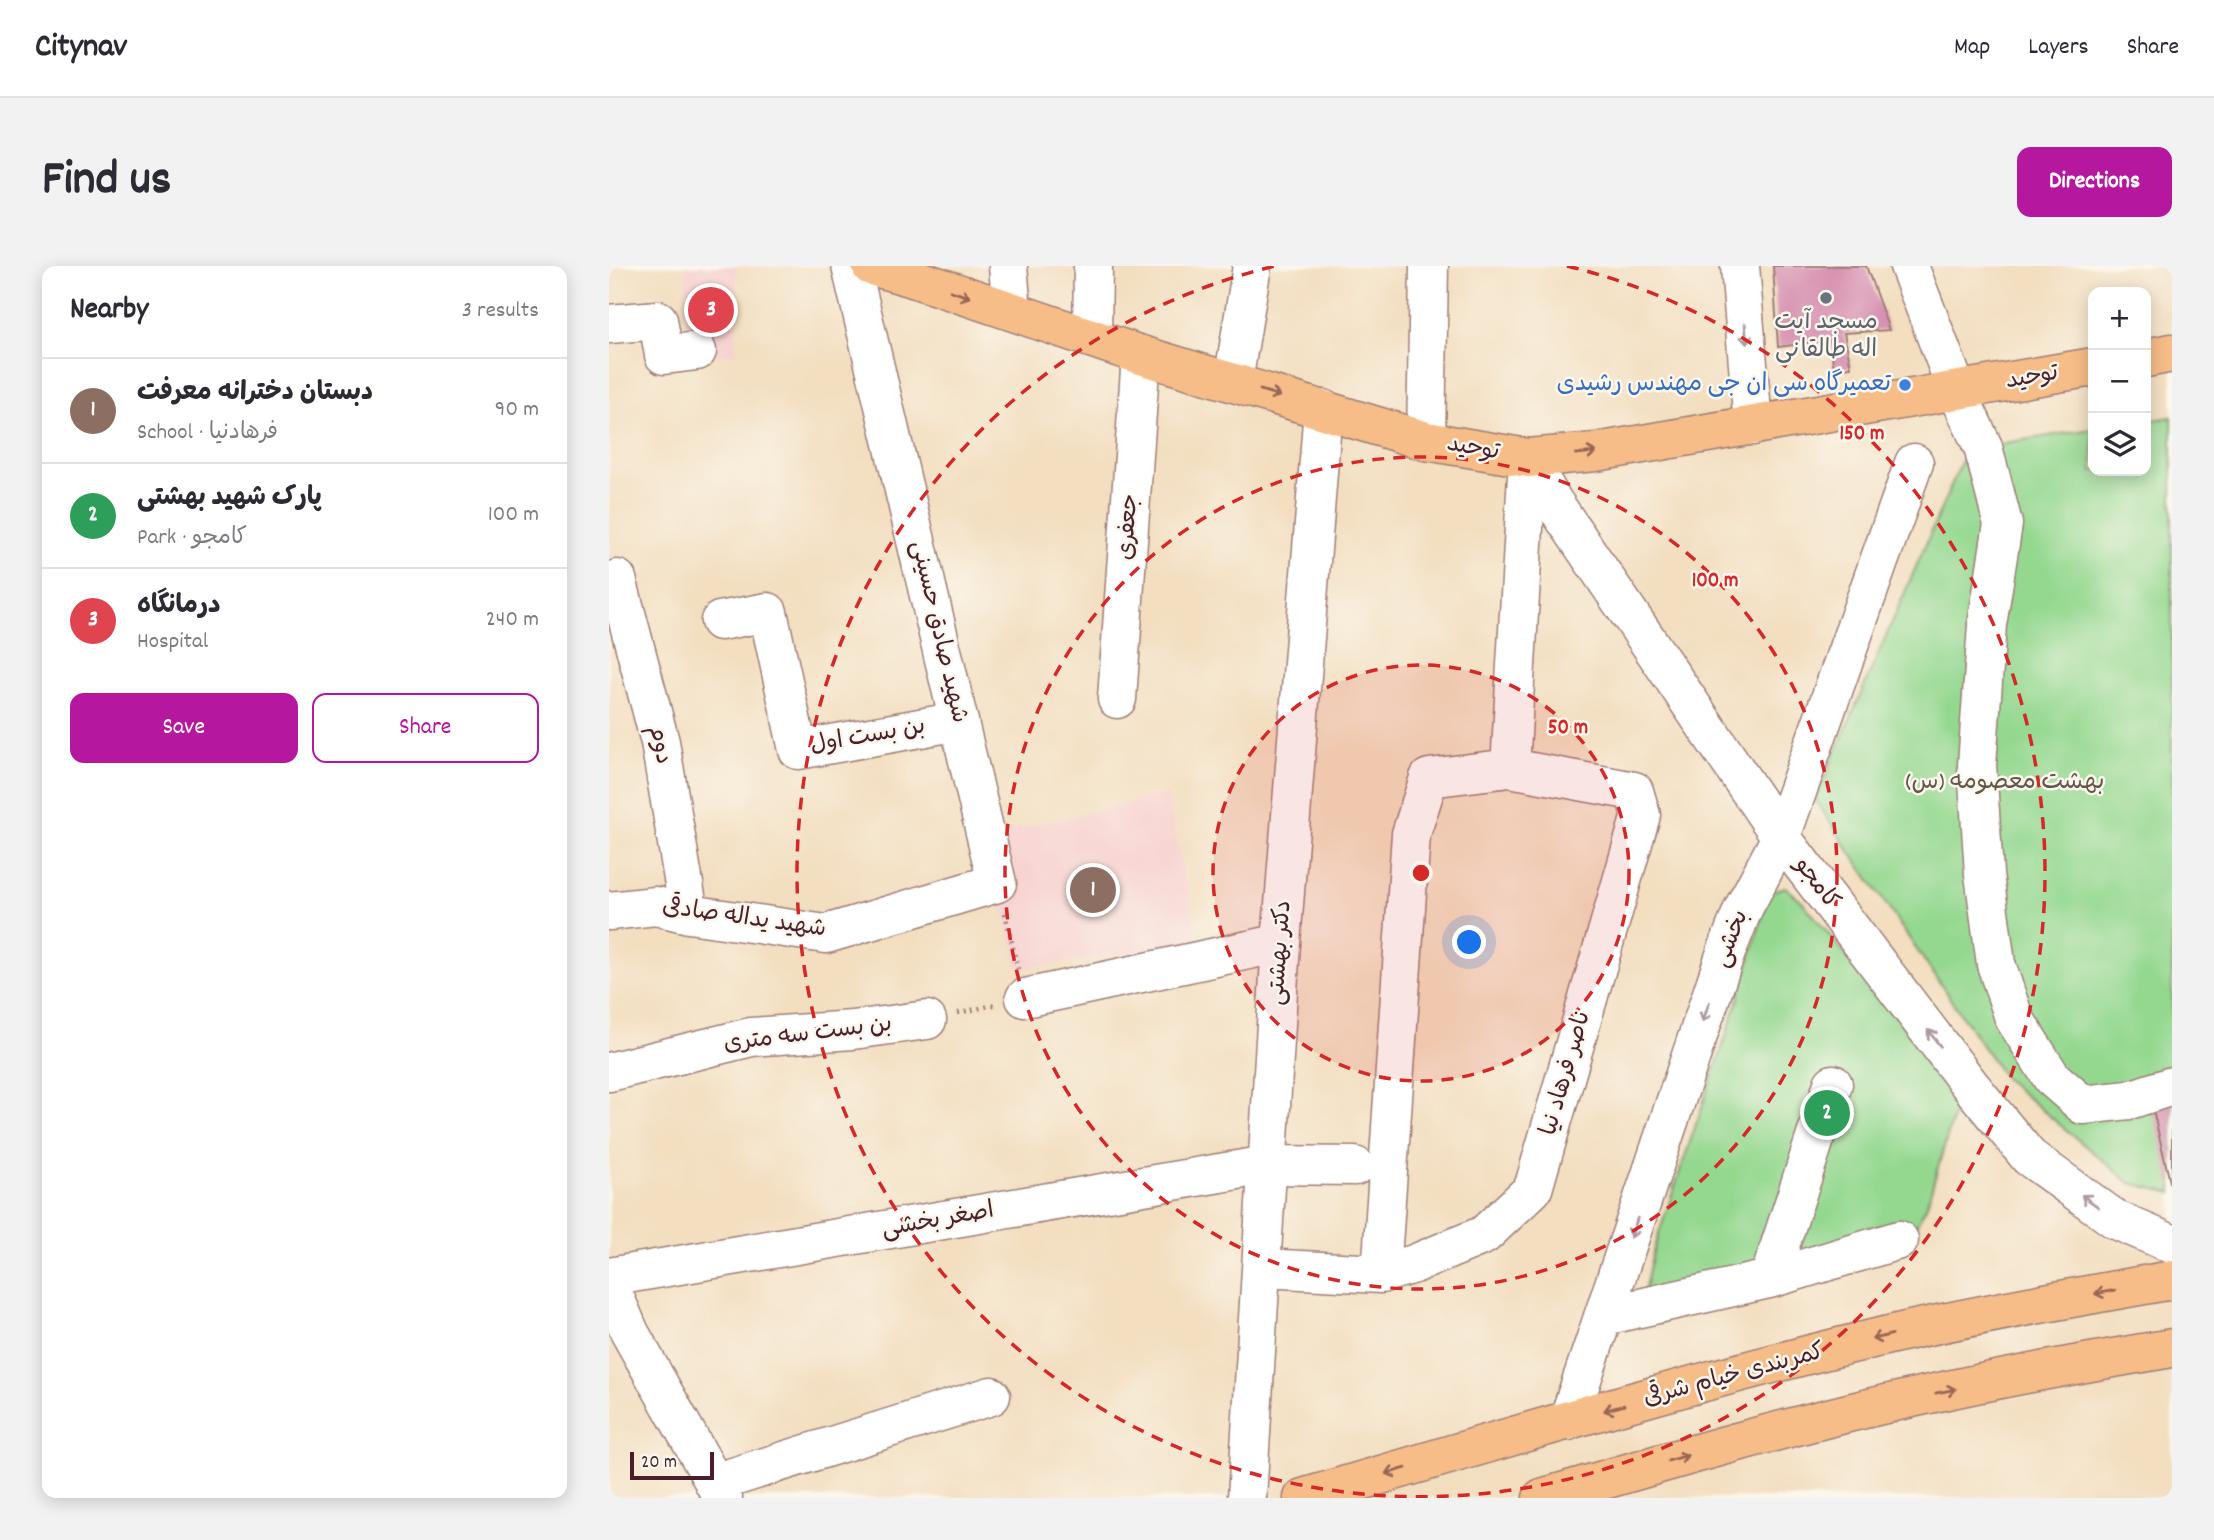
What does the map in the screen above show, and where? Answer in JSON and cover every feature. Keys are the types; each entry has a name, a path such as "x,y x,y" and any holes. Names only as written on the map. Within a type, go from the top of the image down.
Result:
{"main road":[{"name":"توحید","path":"871,266 910,271 1012,311 1141,355 1426,440 1528,458 1596,452 2088,368"},
{"path":"2151,357 2172,354"},
{"name":"کمربندی خیام شرقی","path":"1303,1498 1692,1386 1906,1331 2061,1299 2172,1280"},
{"path":"1542,1498 1709,1450 1921,1396 2172,1348"}],"street":[{"name":"شهید صادق حسینی","path":"851,266 997,883"},
{"path":"1008,266 1012,311"},
{"path":"1092,337 1093,266"},
{"path":"1233,382 1252,266"},
{"path":"1426,440 1429,266"},
{"path":"1740,266 1753,426"},
{"path":"1909,266 1957,391 1983,447 2003,524 1987,625 1977,765 1984,874 1996,964 2014,1018 2052,1078 2083,1105 2129,1100 2172,1086"},
{"path":"609,324 658,320 664,355 697,351"},
{"name":"جعفری","path":"1117,699 1141,355"},
{"name":"دکتر بهشتی","path":"1247,1498 1281,943 1323,409"},
{"path":"1381,1274 1412,834 1429,778 1510,768 1528,458"},
{"name":"کامجو","path":"1528,458 1552,500 1780,837 2029,1157 2116,1220 2172,1244"},
{"name":"بخشی","path":"1568,1421 1725,955 1743,909 1780,837 1915,463"},
{"name":"دوم","path":"617,579 660,742 689,914"},
{"name":"بن بست اول","path":"720,621 768,612 798,750 959,721"},
{"name":"ناصر فرهاد نیا","path":"1261,1268 1381,1274 1414,1264 1484,1235 1533,1189 1641,815 1635,791 1510,768"},
{"name":"شهید یداله صادقی","path":"609,911 656,906 689,914 826,934 997,883"},
{"path":"1025,998 1281,943"},
{"name":"بن بست سه متری","path":"609,1072 751,1037 853,1030 927,1020"},
{"path":"1769,1279 1833,1084"},
{"name":"اصغر بخشی","path":"609,1277 1267,1165 1355,1166"},
{"path":"1604,1316 1769,1279 1899,1240"},
{"path":"609,1284 619,1339 719,1490 991,1396"}],"path":[{"path":"927,1020 1025,998 997,883"}],"shaded area":[{"path":"686,266 737,266 735,354 685,354"},
{"path":"1167,794 1198,944 1018,969 986,836"}],"green space":[{"name":"(بهشت معصومه (س","path":"2172,417 2172,1193 2130,1183 2005,1079 1815,800 1967,449 2088,430 2088,476 2151,476 2151,420"},
{"path":"1785,887 1801,900 1912,1036 1961,1091 1926,1207 1913,1231 1640,1309 1654,1248 1738,1001 1769,892"}],"building":[{"name":"مسجد آیت اله طالقانی","path":"1773,266 1866,266 1889,330 1844,333 1851,367 1834,370 1830,340 1778,347"},
{"path":"2172,1097 2172,1186 2171,1186 2151,1102"}],"place":[{"name":"مسجد آیت اله طالقانی","path":"1826,298"},
{"name":"درمانگاه","path":"711,310"},
{"name":"تعمیرگاه سی ان جی مهندس رشیدی","path":"1905,385"},
{"name":"دبستان دخترانه معرفت","path":"1093,890"},
{"name":"پارک شهید بهشتی","path":"1827,1113"}]}
